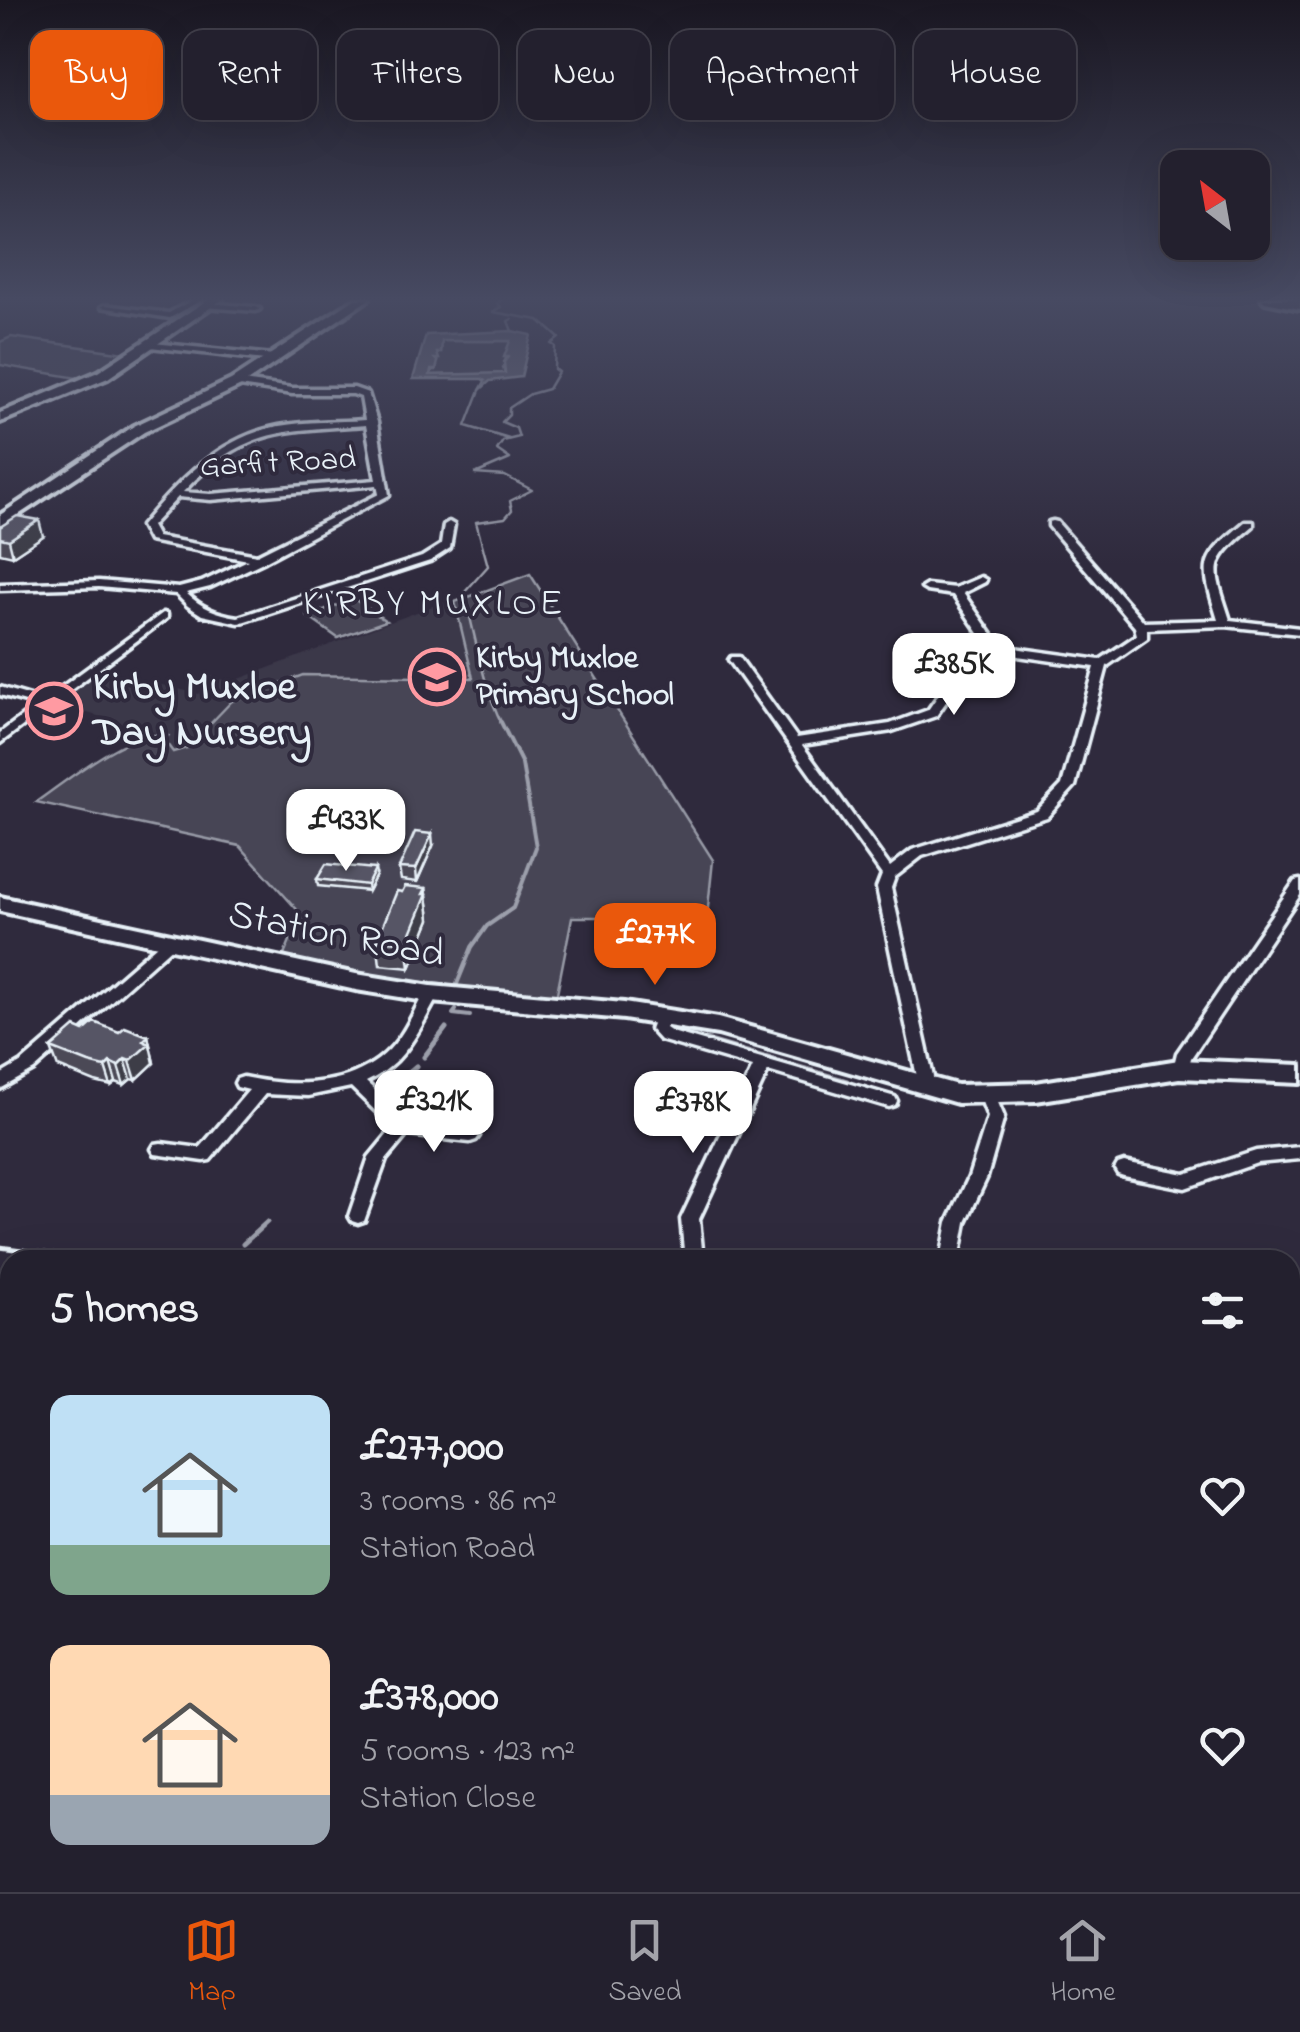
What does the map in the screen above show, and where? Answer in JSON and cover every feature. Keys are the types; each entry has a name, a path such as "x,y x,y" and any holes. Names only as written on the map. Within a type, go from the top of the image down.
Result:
{"street":[{"path":"0,418 74,387"},
{"path":"0,522 139,429 227,387"},
{"path":"0,587 98,584 179,591 206,586 384,495 365,395 354,391 262,387"},
{"path":"261,558 153,539 146,526 194,472 250,437 270,430 372,422"},
{"name":"Garfit Road","path":"176,494 211,496 383,482"},
{"path":"927,1086 884,888 888,875 917,853 1042,814 1068,786 1102,664 1144,636 1141,626 1053,524"},
{"path":"1225,623 1208,563 1212,553 1248,524"},
{"path":"179,591 212,618 240,620 426,559 446,546 448,525"},
{"path":"926,588 957,592 981,580"},
{"path":"957,592 996,648"},
{"path":"0,738 124,648 131,636 163,616"},
{"path":"1141,626 1225,623 1300,631"},
{"path":"794,742 892,728 932,713 970,660 996,648 1102,664"},
{"path":"735,660 888,875"},
{"path":"0,691 46,704"},
{"path":"1181,1069 1182,1057 1300,884"},
{"name":"Station Road","path":"0,904 431,994 718,1026 927,1086 988,1097 1036,1095 1181,1069 1300,1074"},
{"path":"0,1083 28,1066 169,942"},
{"path":"161,1149 204,1155 229,1130 252,1085 328,1086 356,1081 381,1067 403,1046 431,994"},
{"path":"662,1017 658,1028 666,1036 889,1101"},
{"path":"693,1250 690,1220 763,1064"},
{"path":"356,1081 403,1128 470,1136"},
{"path":"952,1250 957,1222 978,1177 996,1118 988,1097"},
{"path":"358,1216 378,1157 403,1128"},
{"path":"1124,1168 1184,1181 1256,1156 1300,1153"}],"shaded area":[{"path":"530,574 713,860 707,917 572,917 556,998 280,965 301,914 240,846 36,802 100,757 136,739 168,736 164,740 173,752 187,748 232,701 303,675 473,678 455,602"},
{"path":"354,599 386,621 338,638 307,616"},
{"name":"Kirby Muxloe Primary School","path":"446,601 455,602 474,678 303,675 232,701 187,748 173,752 164,740 167,736 56,704 100,670 199,694 212,676 231,682"}],"building":[{"path":"17,516 39,520 9,540 0,538 0,527"},
{"path":"415,832 432,834 416,869 399,868"},
{"path":"326,864 375,869 367,885 317,879"},
{"path":"405,886 426,888 423,894 427,894 407,943 377,940 397,891 402,892"},
{"path":"94,1022 119,1032 125,1027 148,1036 143,1041 149,1044 130,1061 125,1059 118,1066 110,1062 105,1067 51,1048 75,1027 84,1031"}],"waterway":[{"path":"502,724 484,677 464,593 488,566 476,522 505,518 512,510 510,501 532,490 505,476 475,474 510,459 497,450 503,441 519,437 516,428 502,422 509,415 509,408 549,387"},
{"path":"480,390 466,426 509,439"},
{"path":"457,984 472,947 487,926 513,908 536,847 522,764 502,724"},
{"path":"456,1010 453,1014 470,1016"},
{"path":"424,1057 446,1028"},
{"path":"682,1033 847,1081"},
{"path":"402,1078 416,1066"},
{"path":"243,1244 267,1222"}],"railway":[{"path":"0,1247 22,1250"}],"place":[{"name":"Kirby Muxloe Primary School","path":"437,677"},
{"name":"Kirby Muxloe Day Nursery","path":"54,711"}],"district":[{"name":"KIRBY MUXLOE","path":"434,605"}]}
